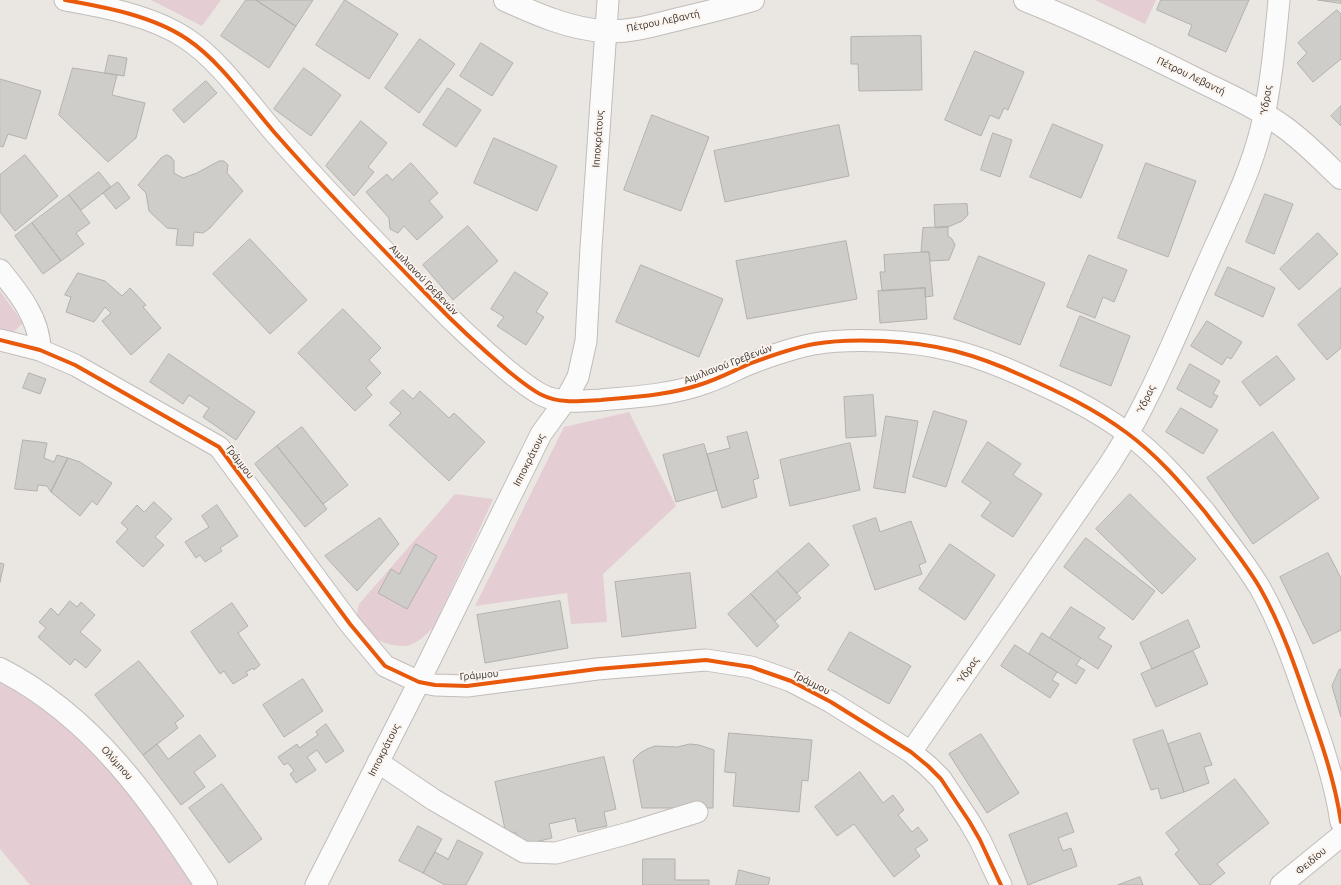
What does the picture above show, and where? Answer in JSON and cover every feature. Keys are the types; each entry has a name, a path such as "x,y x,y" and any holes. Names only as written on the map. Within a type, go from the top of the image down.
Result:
{"street":[{"name":"Πέτρου Λεβαντή","path":"505,0 563,23 605,31 653,26 753,0"},
{"name":"Ιπποκράτους","path":"316,885 542,434 565,401 578,377 586,341 591,241 608,0"},
{"name":"Πέτρου Λεβαντή","path":"1025,0 1104,34 1171,66 1264,114 1294,135 1341,178"},
{"name":"Ύδρας","path":"911,752 1085,500 1128,434 1165,358 1234,202 1257,144 1264,114 1280,0"},
{"name":"Αιμιλιανού Γρεβενών","path":"77,1 151,21 175,31 197,47 225,74 311,174 464,332 516,377 547,397 565,401 623,398 683,390 706,383 773,355 816,344 858,340 911,342 964,353 1001,366 1055,390 1098,414 1128,434 1157,458 1186,488 1245,564 1259,586 1283,637 1306,696 1335,788 1341,822"},
{"path":"0,270 30,312 38,331 40,350"},
{"name":"Γράμμου","path":"0,340 40,350 75,364 219,447 350,624 385,666 419,682 435,685 467,686 597,669 706,660 751,667 791,681 831,702 911,752 932,770 954,798 980,840 1001,885"},
{"name":"Ολύμπου","path":"0,669 29,685 51,700 84,729 116,762 154,807 206,885"},
{"path":"378,762 434,800 524,852 556,853 697,812"},
{"name":"Φειδίου","path":"1281,885 1341,836"}],"shaded area":[{"path":"151,0 221,0 202,26"},
{"path":"1095,0 1156,0 1145,24"},
{"path":"0,291 23,323 11,334 0,331"},
{"path":"629,412 676,506 603,574 607,622 571,624 567,593 475,606 564,427"},
{"path":"455,494 493,499 433,628 413,644 404,646 397,646 382,642 369,635 360,625 358,620 357,614 359,604"},
{"path":"0,680 33,696 88,739 202,885 30,885 0,849"}],"building":[{"path":"246,0 256,0 296,26 269,68 221,36"},
{"path":"256,0 313,0 296,26"},
{"path":"345,0 398,34 369,79 316,45"},
{"path":"1161,0 1249,0 1226,52 1188,35 1192,25 1157,10"},
{"path":"1318,0 1341,0 1341,3"},
{"path":"1337,10 1341,14 1341,59 1313,82 1297,63 1307,53 1298,43"},
{"path":"921,36 922,90 859,91 858,64 851,64 851,37"},
{"path":"420,39 455,64 419,113 385,88"},
{"path":"481,43 513,63 492,96 460,76"},
{"path":"975,51 1024,72 1008,110 1004,108 999,119 990,115 981,136 945,120"},
{"path":"109,55 127,58 124,76 105,73"},
{"path":"73,68 117,75 112,95 145,103 136,138 108,162 59,115"},
{"path":"304,68 341,95 311,136 274,109"},
{"path":"0,79 41,91 26,139 8,134 3,147 0,146"},
{"path":"206,81 217,93 184,123 173,110"},
{"path":"448,88 481,110 456,147 423,125"},
{"path":"1341,106 1341,126 1331,116"},
{"path":"652,115 709,137 681,211 624,190"},
{"path":"361,121 387,143 368,167 374,172 354,196 326,166"},
{"path":"1053,124 1103,145 1081,198 1030,177"},
{"path":"839,125 849,176 725,202 714,151"},
{"path":"993,133 1012,140 1000,177 981,170"},
{"path":"494,138 557,166 537,211 474,183"},
{"path":"25,155 58,196 15,231 0,212 0,175"},
{"path":"167,155 174,161 174,173 183,178 197,173 219,161 224,161 228,165 227,173 243,191 210,228 203,233 194,232 193,246 176,245 178,229 167,228 149,211 146,193 138,185 161,158"},
{"path":"411,163 438,193 429,201 443,217 417,240 404,226 398,233 390,229 389,218 366,192 387,174 392,180"},
{"path":"1146,163 1196,181 1168,257 1118,238"},
{"path":"99,172 111,187 81,210 69,195"},
{"path":"118,182 130,198 116,209 103,193"},
{"path":"1265,194 1293,204 1274,254 1246,242"},
{"path":"69,195 90,223 76,233 84,244 61,261 32,223"},
{"path":"967,204 968,215 962,221 948,227 935,228 934,205"},
{"path":"32,223 61,261 43,274 15,236"},
{"path":"468,226 498,261 453,300 423,265"},
{"path":"948,227 948,236 952,239 955,245 949,260 930,261 929,252 921,252 923,228"},
{"path":"1318,233 1338,254 1299,290 1280,269"},
{"path":"250,239 307,300 270,334 213,274"},
{"path":"846,241 857,299 747,319 736,261"},
{"path":"929,252 933,296 925,297 925,288 882,291 880,272 885,272 884,255"},
{"path":"1089,255 1127,270 1114,302 1103,297 1095,318 1067,307"},
{"path":"979,256 1045,283 1020,345 954,319"},
{"path":"641,265 723,299 699,357 616,322"},
{"path":"1228,267 1275,288 1263,317 1215,295"},
{"path":"515,272 548,293 536,312 544,317 526,345 497,326 504,317 491,309"},
{"path":"78,273 105,281 122,296 130,288 146,305 143,307 161,328 131,355 102,321 111,313 105,307 94,322 66,312 71,297 65,295"},
{"path":"925,288 927,319 880,323 878,291"},
{"path":"1341,288 1341,348 1327,360 1298,325"},
{"path":"343,309 381,348 369,360 381,373 366,388 372,395 355,411 298,353"},
{"path":"1080,316 1130,336 1111,386 1060,366"},
{"path":"1207,321 1242,342 1231,359 1227,357 1222,365 1191,346"},
{"path":"169,354 255,412 236,440 203,417 209,408 189,395 183,404 150,382"},
{"path":"1277,356 1295,379 1260,406 1242,382"},
{"path":"1190,364 1220,381 1213,394 1218,396 1211,408 1177,389"},
{"path":"29,373 46,379 40,394 23,388"},
{"path":"403,390 413,399 420,391 449,418 454,413 485,442 449,481 389,425 401,413 390,403"},
{"path":"873,395 876,436 846,438 844,397"},
{"path":"1181,408 1218,430 1203,454 1166,432"},
{"path":"934,411 967,421 946,487 913,477"},
{"path":"886,416 918,421 905,493 874,488"},
{"path":"302,427 348,485 323,504 277,446"},
{"path":"747,432 759,478 753,480 757,497 722,508 707,454 730,448 727,437"},
{"path":"1273,432 1319,498 1253,544 1207,478"},
{"path":"23,440 47,443 44,458 54,462 57,455 68,458 51,492 47,486 38,485 37,491 15,489"},
{"path":"988,442 1021,464 1013,475 1042,494 1013,537 981,516 991,502 962,482"},
{"path":"850,443 860,490 790,506 780,460"},
{"path":"704,444 717,490 676,502 663,455"},
{"path":"277,446 327,509 305,527 255,464"},
{"path":"68,458 80,462 112,483 97,505 92,501 80,516 51,492"},
{"path":"1130,494 1196,559 1162,594 1096,529"},
{"path":"154,502 172,519 155,537 164,545 143,567 116,542 128,529 121,523 137,505 144,512"},
{"path":"217,505 238,536 220,548 222,551 205,562 200,555 196,558 185,542 209,527 202,516"},
{"path":"380,518 399,544 357,591 325,556"},
{"path":"876,518 880,532 911,521 926,562 919,565 922,574 875,590 853,526"},
{"path":"1086,538 1155,591 1133,620 1064,567"},
{"path":"809,543 829,565 797,593 777,571"},
{"path":"416,544 437,556 407,609 378,593 391,569 399,574"},
{"path":"950,544 995,575 965,620 919,589"},
{"path":"1328,553 1341,578 1341,630 1313,644 1280,577"},
{"path":"0,563 4,564 0,582"},
{"path":"777,571 801,598 775,621 751,594"},
{"path":"690,573 696,628 622,637 615,582"},
{"path":"751,594 779,626 757,647 728,614"},
{"path":"70,601 77,607 81,602 95,615 80,632 101,650 86,668 75,659 70,665 38,637 46,628 39,622 51,608 58,615"},
{"path":"560,601 568,648 485,663 477,615"},
{"path":"232,603 248,626 238,633 260,665 254,670 253,668 246,672 248,675 233,684 224,671 220,674 191,632"},
{"path":"1071,607 1105,628 1098,638 1112,646 1098,669 1050,638"},
{"path":"1188,620 1200,647 1152,669 1140,643"},
{"path":"850,632 911,666 889,704 828,670"},
{"path":"1042,633 1081,658 1076,665 1085,670 1076,684 1029,654"},
{"path":"1015,645 1057,672 1052,680 1059,684 1050,698 1001,666"},
{"path":"1193,651 1208,684 1156,707 1141,674"},
{"path":"139,661 184,716 175,723 178,728 143,755 95,695"},
{"path":"1341,669 1341,717 1332,686"},
{"path":"303,679 323,711 284,737 263,705"},
{"path":"326,724 344,751 326,763 317,750 307,757 316,770 296,783 290,774 294,771 288,763 284,765 278,757 297,744 299,748 318,735 316,732"},
{"path":"1163,730 1184,792 1161,799 1158,788 1151,790 1133,740"},
{"path":"729,733 812,740 808,781 802,780 799,812 733,806 736,773 725,772"},
{"path":"1200,733 1212,765 1204,767 1209,783 1184,792 1168,744"},
{"path":"981,734 1019,793 987,813 949,754"},
{"path":"200,735 216,756 194,772 205,787 181,805 143,755 157,744 168,759"},
{"path":"690,744 699,745 714,750 713,808 642,808 633,760 640,753 655,746 677,747"},
{"path":"604,757 616,809 604,812 607,826 578,832 575,818 549,824 552,838 519,846 516,832 506,834 495,782"},
{"path":"860,772 883,803 893,795 904,810 898,815 912,832 918,827 928,840 915,849 920,856 894,877 854,824 837,836 815,807"},
{"path":"1235,779 1269,823 1217,864 1225,873 1210,885 1200,885 1175,854 1179,850 1166,833"},
{"path":"222,784 262,839 229,863 189,808"},
{"path":"1067,813 1074,832 1058,838 1063,851 1071,848 1077,866 1028,885 1009,835"},
{"path":"418,826 442,839 423,873 399,861"},
{"path":"458,840 483,853 466,885 445,885 423,873 435,852 448,859"},
{"path":"643,859 675,859 675,880 709,880 709,885 643,885"},
{"path":"739,870 770,878 768,885 736,885"},
{"path":"1140,877 1143,885 1118,885"}],"cycle path":[{"path":"65,0 112,9 144,18 174,31 199,48 233,82 274,132 332,196 441,309 507,370 524,384 549,398 563,401 601,400 678,391 708,382 773,355 814,344 848,341 902,342 954,351 1005,368 1063,395 1115,424 1159,460 1178,480 1227,540 1247,568 1268,602 1293,661 1319,735 1328,763 1341,822"},
{"path":"0,340 40,350 75,365 219,447 350,624 385,666 419,682 435,685 467,686 597,669 706,660 751,667 791,681 831,702 911,752 928,766 941,779 969,821 980,840 1001,885"}]}
